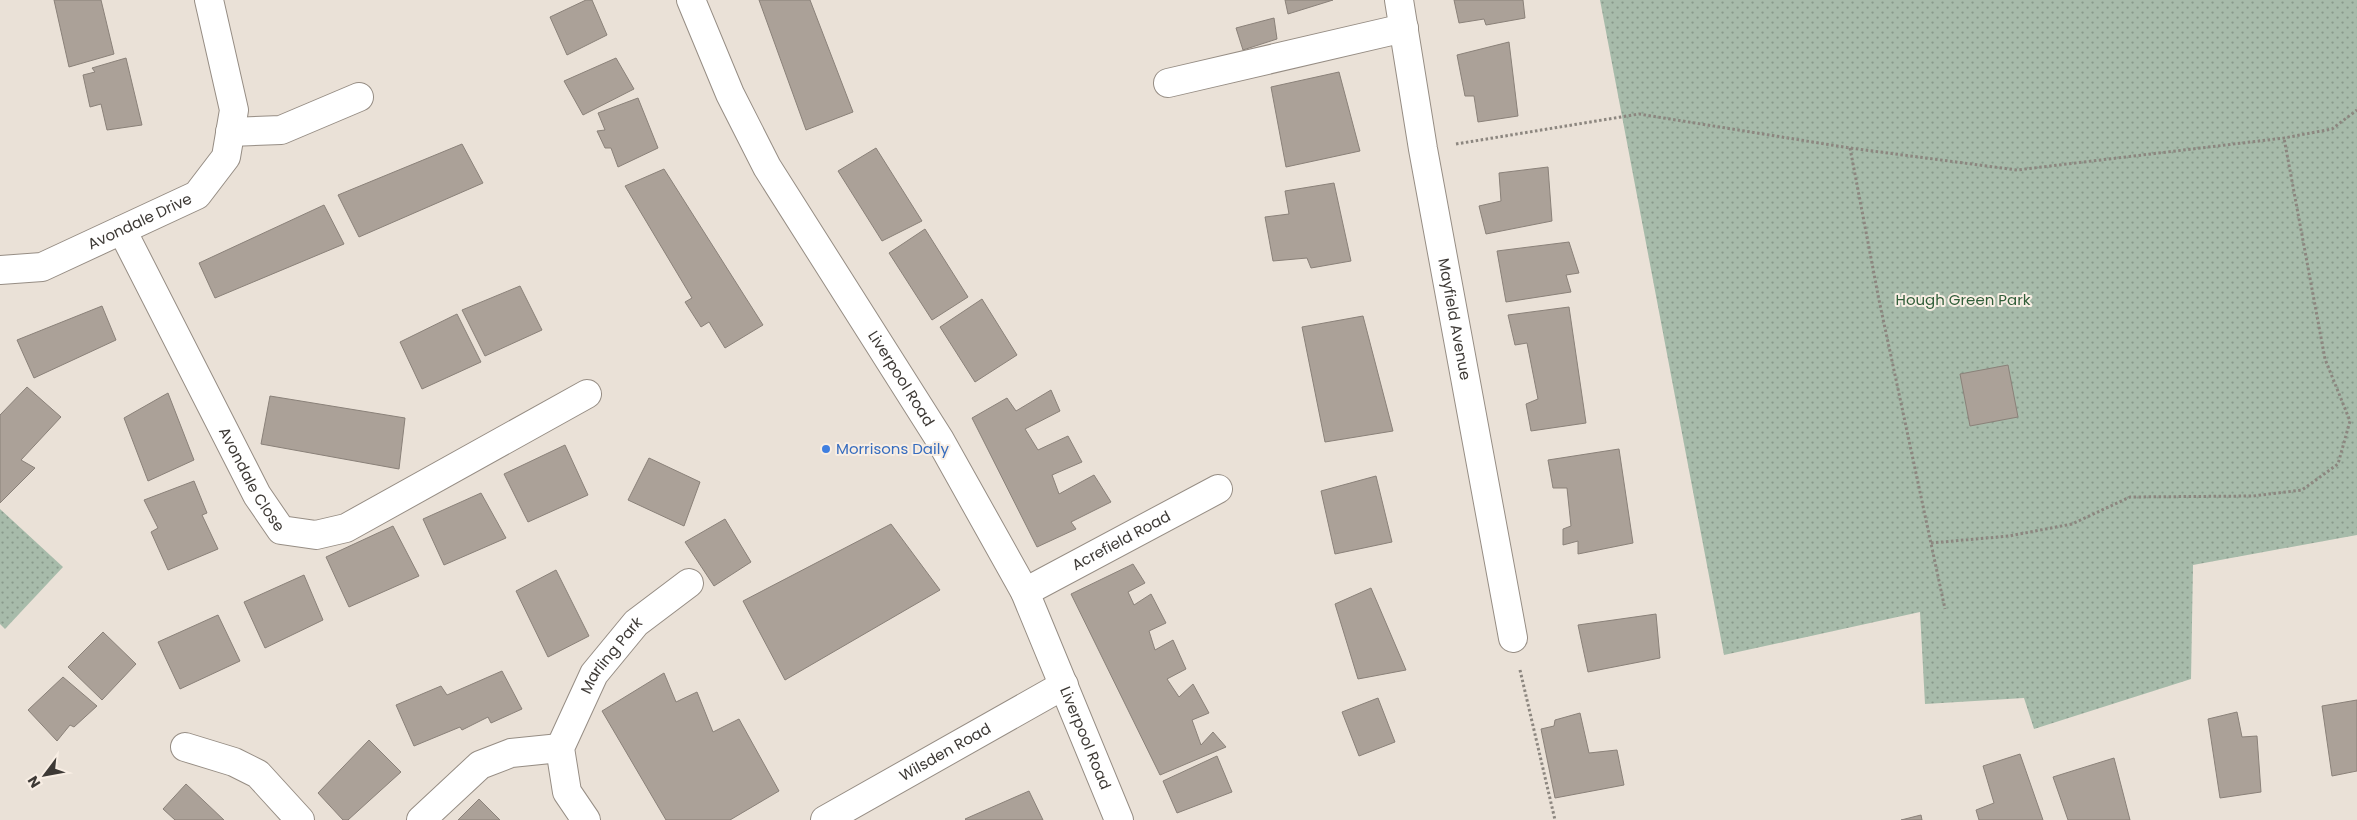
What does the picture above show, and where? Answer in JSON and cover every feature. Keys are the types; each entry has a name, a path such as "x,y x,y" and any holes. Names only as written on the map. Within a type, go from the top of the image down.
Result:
{"street":[{"name":"Avondale Drive","path":"0,270 42,267 198,195 226,157 234,110 210,0"},
{"name":"Liverpool Road","path":"691,0 730,94 767,167 940,440 1026,592 1119,820"},
{"name":"Mayfield Avenue","path":"1399,0 1423,149 1513,638"},
{"path":"1168,82 1404,28"},
{"path":"230,132 281,130 359,97"},
{"name":"Avondale Close","path":"122,230 257,495 281,530 316,535 346,528 587,394"},
{"name":"Acrefield Road","path":"1026,592 1218,489"},
{"name":"Marling Park","path":"560,748 594,674 636,623 689,583"},
{"name":"Wilsden Road","path":"825,820 1064,685"},
{"path":"185,747 234,762 258,774 300,820"},
{"path":"421,820 480,765 511,754 560,748 567,792 586,820"}],"path":[{"path":"1423,149 1639,114 1850,148 2017,170 2284,138 2332,129 2357,110"},
{"path":"1931,543 2009,536 2072,524 2130,497 2253,496 2302,490 2338,464 2350,422 2325,359 2284,138"},
{"path":"1850,148 1879,300 1945,609"},
{"path":"1513,638 1555,820"}],"green space":[{"name":"Hough Green Park","path":"1600,0 2357,0 2357,535 2193,565 2191,679 2034,729 2024,698 1925,704 1920,612 1724,655"},
{"path":"0,509 63,567 5,629 0,624"}],"building":[{"path":"54,0 101,0 114,54 69,67"},
{"path":"586,0 592,0 607,35 567,55 550,17"},
{"path":"759,0 810,0 853,112 806,130"},
{"path":"1285,0 1333,0 1288,14"},
{"path":"1454,0 1523,0 1525,18 1486,25 1484,19 1459,23"},
{"path":"1274,18 1277,39 1243,50 1236,28"},
{"path":"1509,42 1518,116 1478,122 1474,96 1465,96 1457,55"},
{"path":"126,58 142,125 107,130 101,104 90,107 83,75 95,72 92,68"},
{"path":"616,58 634,89 583,115 564,81"},
{"path":"1339,72 1360,151 1286,167 1271,87"},
{"path":"638,98 658,148 618,167 611,148 605,148 597,131 605,130 598,113"},
{"path":"462,144 483,183 359,237 338,195"},
{"path":"876,148 922,221 882,241 838,171"},
{"path":"1548,167 1552,221 1486,234 1479,206 1501,201 1499,173"},
{"path":"664,169 763,325 725,348 709,322 701,327 685,302 692,298 625,186"},
{"path":"1334,183 1351,261 1311,268 1307,258 1273,261 1265,217 1289,214 1285,191"},
{"path":"324,205 344,244 215,298 199,263"},
{"path":"925,229 968,297 932,320 889,253"},
{"path":"1569,242 1579,273 1566,275 1571,292 1506,302 1497,251"},
{"path":"520,286 542,330 485,356 462,310"},
{"path":"982,299 1017,355 975,382 940,327"},
{"path":"102,306 116,340 34,378 17,340"},
{"path":"1569,307 1586,423 1531,431 1526,404 1538,399 1527,343 1515,345 1508,315"},
{"path":"457,314 481,362 422,389 400,342"},
{"path":"1363,316 1393,431 1325,442 1302,327"},
{"path":"2008,365 2018,417 1970,426 1960,374"},
{"path":"27,387 61,417 21,460 35,468 0,503 0,415"},
{"path":"1051,390 1060,411 1025,429 1038,450 1068,436 1082,462 1052,475 1059,494 1094,475 1111,502 1071,522 1076,529 1037,547 972,418 1007,398 1016,411"},
{"path":"168,393 194,460 148,481 124,418"},
{"path":"270,396 405,418 399,469 261,444"},
{"path":"565,445 588,495 528,522 504,474"},
{"path":"1619,449 1633,543 1578,554 1578,541 1563,545 1563,529 1571,526 1567,488 1553,488 1548,460"},
{"path":"649,458 700,482 684,526 628,500"},
{"path":"1376,476 1392,542 1335,554 1321,491"},
{"path":"194,481 207,513 202,515 218,549 168,570 151,532 158,528 144,500"},
{"path":"481,493 506,538 444,565 423,519"},
{"path":"725,519 751,562 714,586 685,542"},
{"path":"891,524 940,590 785,680 743,601"},
{"path":"393,526 419,576 349,607 326,557"},
{"path":"1133,564 1145,583 1128,592 1134,605 1151,594 1166,623 1149,631 1155,650 1173,640 1186,669 1167,679 1179,697 1193,684 1209,713 1192,720 1201,745 1213,732 1226,747 1160,775 1071,594"},
{"path":"556,570 589,636 548,657 516,591"},
{"path":"304,575 323,620 265,648 244,602"},
{"path":"1371,588 1406,670 1358,679 1335,604"},
{"path":"1656,614 1660,658 1588,672 1578,625"},
{"path":"218,615 240,661 180,689 158,642"},
{"path":"103,632 136,664 102,700 68,667"},
{"path":"502,671 522,709 491,723 488,717 462,730 460,727 414,746 396,705 441,686 447,695"},
{"path":"664,673 676,702 697,692 713,732 739,719 779,791 730,820 666,820 602,711"},
{"path":"63,677 97,706 74,727 70,725 57,741 28,710"},
{"path":"1378,698 1395,742 1359,756 1342,712"},
{"path":"2357,700 2357,771 2332,776 2322,706"},
{"path":"2237,712 2242,737 2257,736 2261,792 2220,798 2208,719"},
{"path":"1580,713 1589,753 1617,750 1624,785 1555,798 1541,729 1554,726 1555,720"},
{"path":"369,740 401,772 348,820 343,820 318,793"},
{"path":"2020,754 2043,820 1979,820 1976,810 1994,803 1983,766"},
{"path":"1217,756 1232,792 1177,813 1163,781"},
{"path":"2114,758 2130,820 2068,820 2053,777"},
{"path":"186,784 224,820 175,820 163,809"},
{"path":"1029,791 1043,820 965,819"},
{"path":"479,799 500,820 458,820"},
{"path":"1921,815 1922,820 1901,820"}],"place":[{"name":"Morrisons Daily","path":"826,449"}]}
